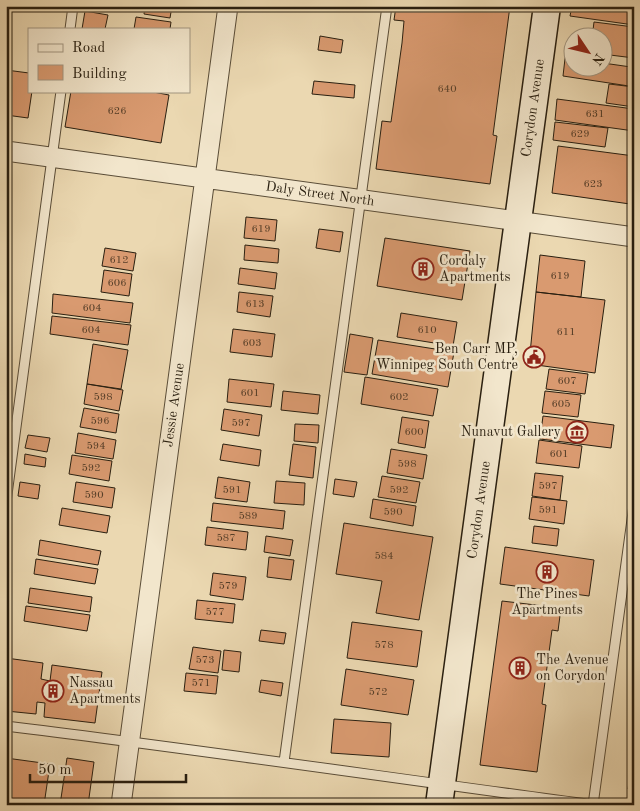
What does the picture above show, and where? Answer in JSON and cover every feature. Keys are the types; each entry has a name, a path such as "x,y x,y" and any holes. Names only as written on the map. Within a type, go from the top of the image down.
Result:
{"main road":[{"name":"Corydon Avenue","path":"440,795 547,6"}],"street":[{"name":"Jessie Avenue","path":"121,805 228,6"},
{"name":"Daly Street North","path":"6,151 634,237"}],"lane":[{"path":"70,28 73,6"},
{"path":"284,762 387,6"},
{"path":"6,502 62,92"},
{"path":"6,726 284,762 440,795 594,805 634,505"}],"building":[{"path":"145,6 172,6 170,18 144,14"},
{"path":"396,6 510,6 493,135 497,136 490,184 376,169 382,121 391,122 402,43 404,21 394,20"},
{"path":"572,6 634,6 634,25 570,16"},
{"path":"85,11 108,15 105,28 82,28"},
{"path":"136,17 171,22 170,28 134,28"},
{"path":"594,22 634,27 634,58 612,55 612,28 593,28"},
{"path":"320,36 343,40 341,53 318,50"},
{"path":"612,64 631,67 629,86 576,78 612,78"},
{"path":"6,70 28,73 28,92 32,92 28,118 6,115"},
{"path":"314,81 355,85 354,98 312,94"},
{"path":"609,84 634,87 634,107 606,103"},
{"path":"71,92 153,92 169,95 161,143 65,127"},
{"path":"557,99 634,109 634,131 555,120"},
{"path":"555,122 608,128 605,147 553,140"},
{"path":"558,146 634,156 630,204 552,193"},
{"path":"246,217 277,220 275,241 244,238"},
{"path":"319,229 343,232 340,252 316,248"},
{"name":"Cordaly Apartments","path":"385,238 470,251 462,300 377,286"},
{"path":"245,245 279,249 278,263 244,260"},
{"path":"105,248 136,253 133,271 102,266"},
{"path":"540,255 585,261 581,297 536,292"},
{"path":"240,268 277,273 275,289 238,284"},
{"path":"104,270 132,274 129,296 101,292"},
{"path":"239,292 273,296 270,317 237,312"},
{"path":"536,292 605,300 595,373 529,364"},
{"path":"53,294 133,303 130,323 52,313"},
{"path":"401,313 457,322 453,346 397,337"},
{"path":"52,316 131,325 128,345 50,334"},
{"path":"233,329 275,334 272,357 230,352"},
{"path":"350,334 373,338 367,375 344,372"},
{"path":"378,340 454,352 448,387 372,374"},
{"path":"93,344 128,350 121,389 87,384"},
{"path":"549,369 588,374 585,394 546,389"},
{"path":"365,377 438,389 433,416 361,404"},
{"path":"229,379 274,384 271,407 227,402"},
{"path":"87,384 123,390 119,411 84,404"},
{"path":"283,391 320,395 318,414 281,410"},
{"path":"545,391 581,395 578,417 542,413"},
{"path":"84,408 119,414 116,433 80,427"},
{"path":"224,409 262,415 259,436 221,430"},
{"name":"Nunavut Gallery","path":"543,416 614,425 611,448 540,439"},
{"path":"402,417 429,421 425,448 398,443"},
{"path":"295,424 319,425 318,443 294,441"},
{"path":"78,433 116,440 113,459 75,453"},
{"path":"28,435 50,438 47,452 25,448"},
{"path":"539,440 582,446 579,468 536,463"},
{"path":"223,444 261,450 259,466 220,460"},
{"path":"293,444 316,447 313,478 289,475"},
{"path":"391,449 427,455 423,479 387,473"},
{"path":"25,454 46,458 45,467 24,464"},
{"path":"72,455 112,461 109,481 69,474"},
{"path":"535,473 563,476 560,500 532,496"},
{"path":"382,476 420,482 416,503 378,497"},
{"path":"218,477 250,482 247,502 215,498"},
{"path":"335,479 357,482 354,497 333,494"},
{"path":"276,481 305,483 304,505 274,503"},
{"path":"20,482 40,485 38,499 18,496"},
{"path":"76,482 115,488 112,508 73,502"},
{"path":"532,497 567,501 564,524 529,519"},
{"path":"373,499 416,506 413,526 370,518"},
{"path":"213,503 285,511 283,529 211,521"},
{"path":"62,508 110,516 107,533 59,525"},
{"path":"344,523 433,537 419,620 376,613 382,581 336,574"},
{"path":"534,526 559,529 557,546 532,543"},
{"path":"207,527 248,532 246,550 205,545"},
{"path":"266,536 293,540 290,556 264,552"},
{"path":"40,540 101,551 98,565 38,555"},
{"name":"The Pines Apartments","path":"505,547 594,560 589,596 500,584"},
{"path":"269,557 294,560 291,580 267,577"},
{"path":"36,559 98,569 95,584 34,574"},
{"path":"213,573 246,577 243,600 210,595"},
{"path":"30,588 92,597 90,612 28,603"},
{"path":"197,600 235,604 233,623 195,619"},
{"name":"The Avenue on Corydon","path":"502,601 561,608 558,631 552,630 542,704 546,705 537,772 480,765"},
{"path":"26,606 90,615 87,631 24,621"},
{"path":"352,622 422,631 417,667 347,658"},
{"path":"261,630 286,633 284,644 259,641"},
{"path":"193,647 221,651 218,673 189,669"},
{"path":"224,650 241,652 239,672 222,670"},
{"name":"Nassau Apartments","path":"6,658 43,663 41,679 50,681 52,665 102,672 95,723 44,717 45,703 37,702 36,714 6,711"},
{"path":"346,669 414,680 408,715 341,705"},
{"path":"186,673 218,676 216,694 184,691"},
{"path":"261,680 283,683 281,696 259,692"},
{"path":"334,719 391,723 389,757 331,753"},
{"path":"634,744 634,790 628,789"},
{"path":"6,758 50,764 44,805 6,805"},
{"path":"67,758 94,762 88,805 60,805"}],"place":[{"name":"Cordaly Apartments","path":"423,269"},
{"name":"Ben Carr MP, Winnipeg South Centre","path":"534,357"},
{"name":"Nunavut Gallery","path":"577,432"},
{"name":"The Pines Apartments","path":"547,572"},
{"name":"The Avenue on Corydon","path":"520,668"},
{"name":"Nassau Apartments","path":"53,691"}]}
